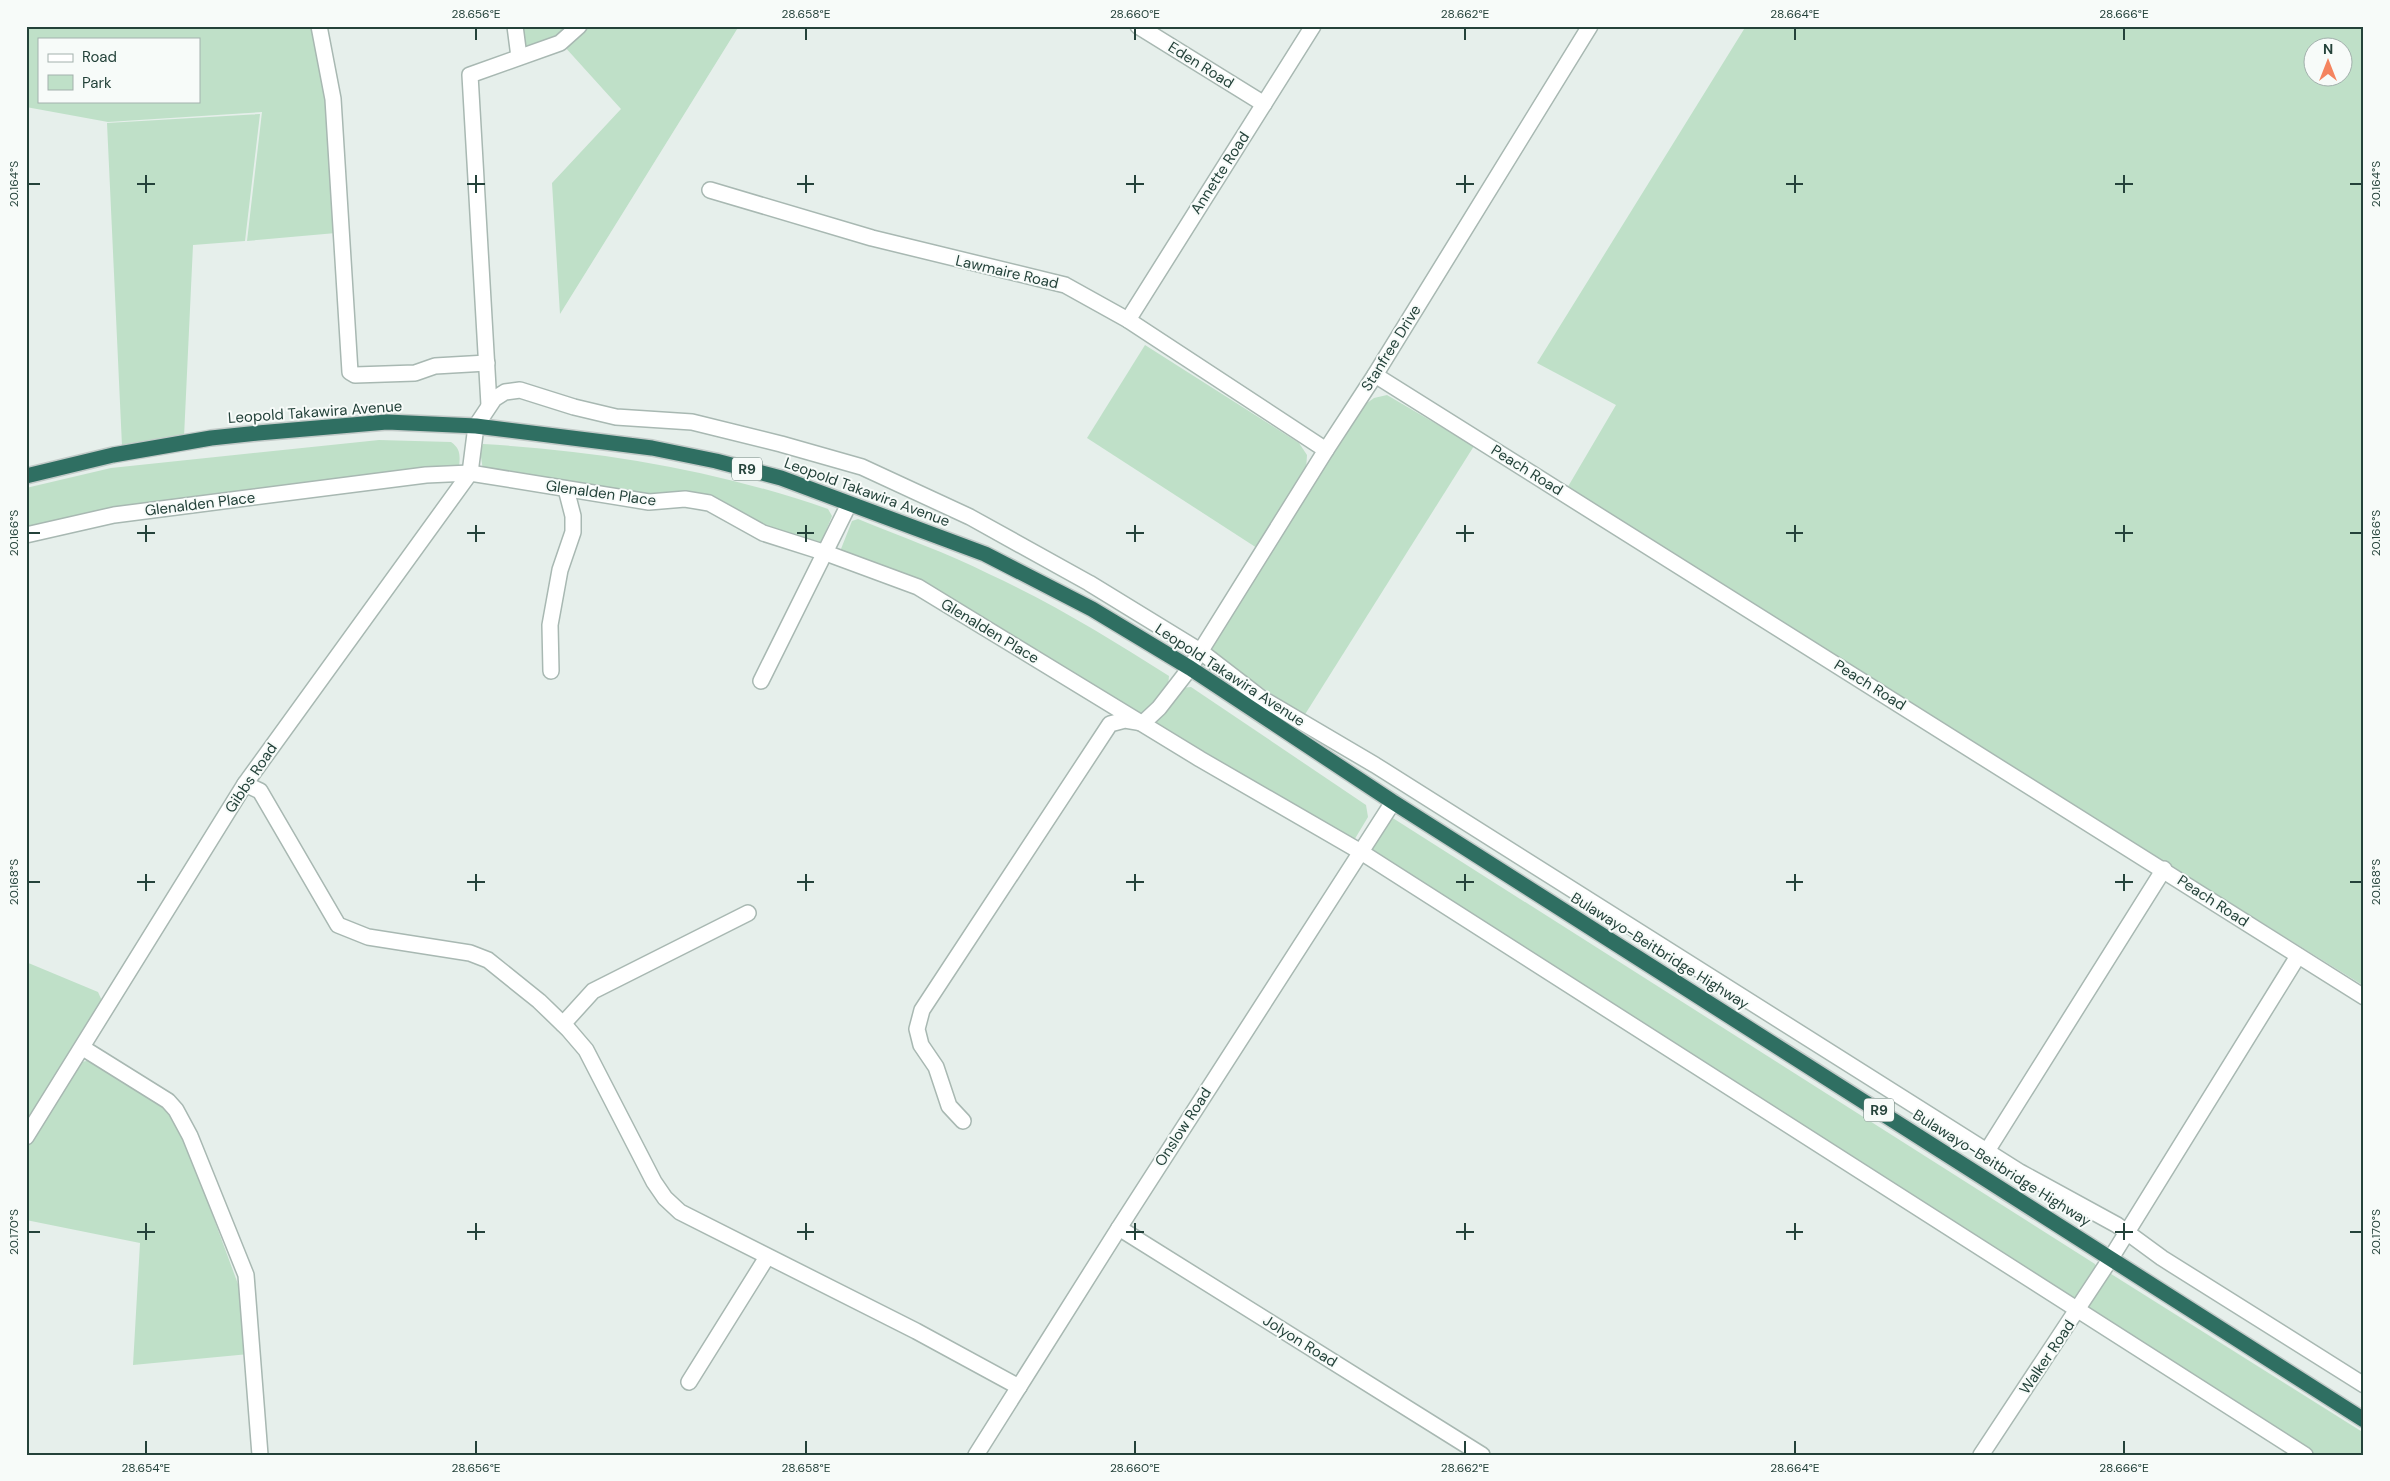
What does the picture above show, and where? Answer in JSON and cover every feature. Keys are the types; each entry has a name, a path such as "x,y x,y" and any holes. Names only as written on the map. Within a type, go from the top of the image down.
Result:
{"highway":[{"name":"Leopold Takawira Avenue","path":"26,476 113,455 211,438 387,422 476,426 584,438 698,457 781,478 984,554 1092,609 1190,668 1393,802"},
{"name":"Bulawayo-Beitbridge Highway","path":"1393,802 2364,1420"}],"street":[{"path":"319,26 333,99 350,372 355,375 415,372 435,366 487,364"},
{"path":"515,26 519,58"},
{"path":"489,405 470,75 560,43 580,26"},
{"name":"Eden Road","path":"1138,26 1264,104"},
{"name":"Annette Road","path":"1128,320 1312,26"},
{"name":"Stanfree Drive","path":"1143,723 1159,708 1190,668 1375,375 1590,26"},
{"name":"Lawmaire Road","path":"710,190 935,255 1048,280 1082,293 1128,320 1326,450"},
{"name":"Peach Road","path":"1375,375 2164,869 2364,997"},
{"path":"476,426 489,405 500,394 520,390 574,407 616,417 692,422 782,444 862,467 970,517 1089,583 1200,651 1261,698 1340,744 1987,1151 2127,1232 2162,1258 2364,1385"},
{"name":"Gibbs Road","path":"26,1137 83,1048 161,916 245,784 470,473 476,426"},
{"name":"Glenalden Place","path":"26,535 114,515 426,475 470,473 649,502 685,499 709,503 763,533 826,553 918,587 1298,817 1361,852 2305,1455"},
{"path":"551,671 550,625 560,570 573,532 574,516 566,489"},
{"path":"761,681 849,504"},
{"path":"963,1121 949,1106 936,1067 921,1045 917,1029 922,1010 1110,724 1125,720 1143,723"},
{"path":"1329,760 1340,744"},
{"path":"1362,782 1374,766"},
{"path":"245,784 260,791 338,925 368,937 470,953 488,960 563,1024 586,1050 654,1182 665,1198 680,1212 916,1330 1019,1387"},
{"name":"Onslow Road","path":"976,1455 1119,1228 1393,802"},
{"path":"1987,1151 2164,869"},
{"path":"1540,895 1567,888"},
{"path":"563,1024 593,991 748,913"},
{"name":"Walker Road","path":"1982,1455 2111,1258 2298,956"},
{"path":"83,1048 168,1101 176,1110 190,1136 246,1275 260,1455"},
{"name":"Jolyon Road","path":"1119,1228 1482,1455"},
{"path":"688,1382 767,1256"}],"green space":[{"path":"26,26 314,26 328,100 336,233 247,241 262,112 108,122 26,107"},
{"path":"520,26 573,26 558,39 523,51"},
{"path":"586,26 739,26 560,314 552,183 621,109 564,46"},
{"path":"1746,26 2364,26 2364,986 1566,490 1616,405 1537,363"},
{"path":"260,114 245,241 193,245 184,437 122,446 107,123"},
{"path":"1145,345 1299,443 1307,455 1306,470 1257,548 1087,438"},
{"path":"1387,395 1474,446 1304,716 1213,654 1212,643 1360,408 1374,398"},
{"path":"379,440 451,442 457,447 459,453 459,468 26,532 26,488 111,468"},
{"path":"483,444 571,452 658,464 743,483 786,495 828,509 832,516 819,548 744,521 671,498 483,470 480,451"},
{"path":"858,519 973,566 1081,622 1169,676 1163,695 1155,705 1138,716 921,585 839,554 852,521"},
{"path":"1191,687 1366,805 1368,817 1353,842 1151,723 1180,688"},
{"path":"1388,815 2095,1264 2098,1272 2077,1306 1364,851"},
{"path":"26,962 98,992 103,1003 26,1121"},
{"path":"92,1060 167,1106 179,1124 242,1295 249,1354 133,1365 140,1243 26,1220 26,1150 81,1062"},
{"path":"2108,1272 2364,1433 2364,1455 2312,1455 2087,1311 2087,1305"}]}
